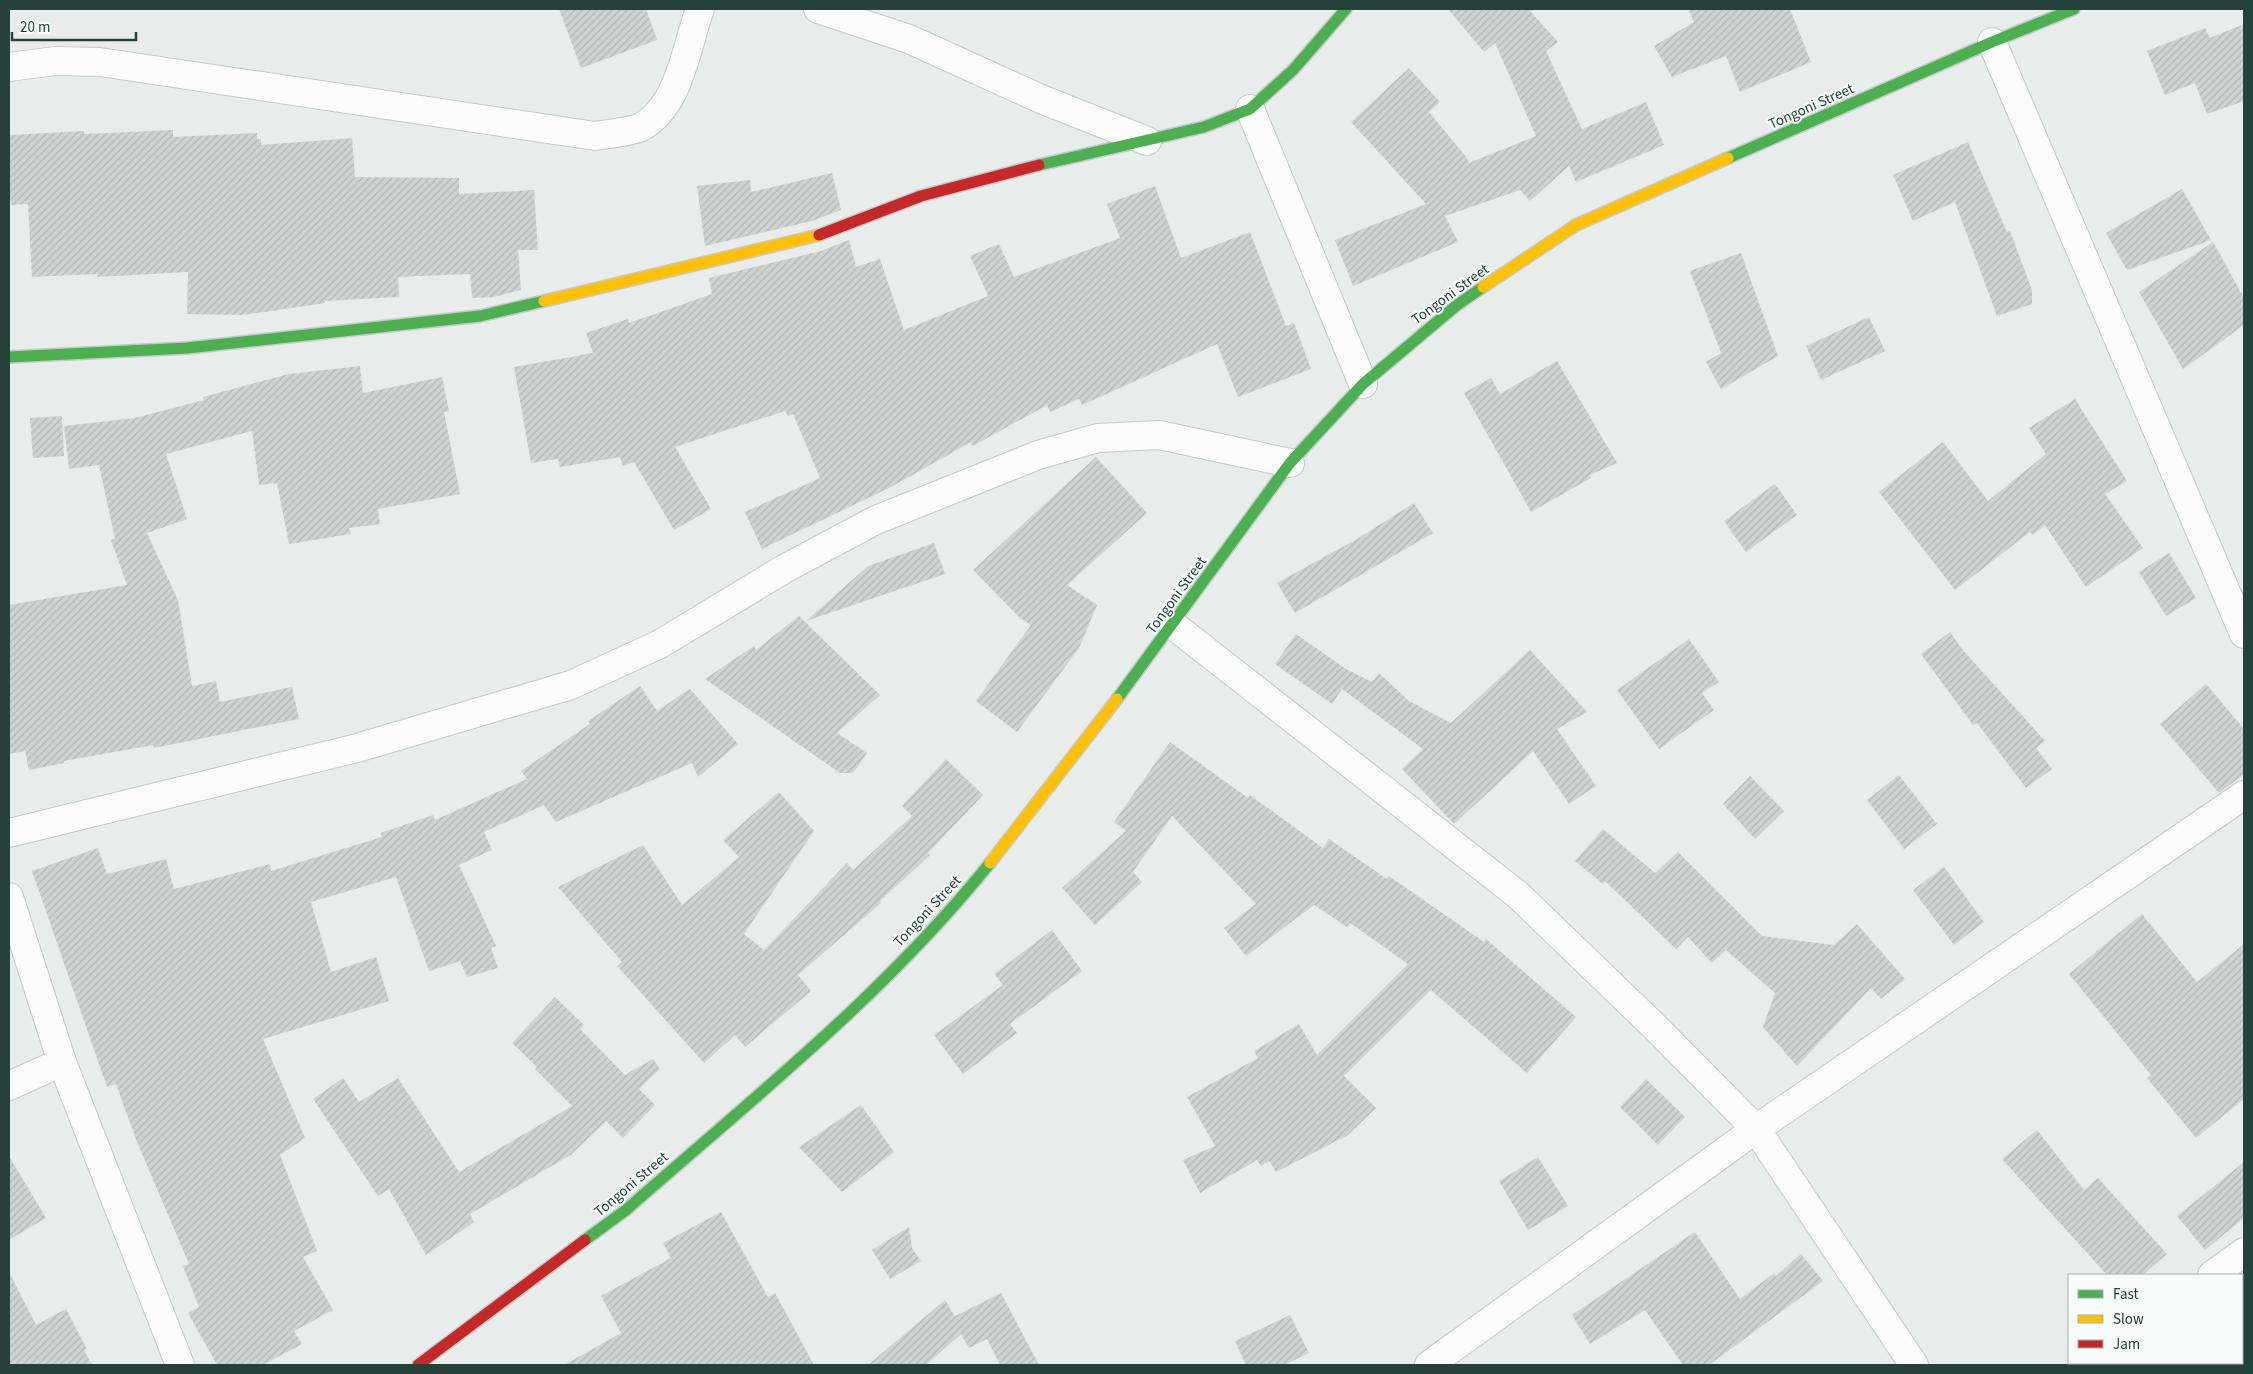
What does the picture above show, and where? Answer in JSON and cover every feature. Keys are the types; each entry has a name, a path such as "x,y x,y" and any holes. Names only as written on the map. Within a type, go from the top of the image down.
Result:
{"street":[{"path":"9,67 55,61 100,62 596,136 640,127 654,116 672,95 700,9"},
{"path":"818,9 909,39 1040,99 1147,141"},
{"path":"9,357 187,348 480,316 817,236 938,191 1010,171 1204,127 1250,109 1293,70 1346,9"},
{"name":"Tongoni Street","path":"418,1365 626,1210 856,1008 963,897 1039,802 1173,625 1290,463 1363,384 1405,347 1457,305 1576,225 1992,42 2074,9"},
{"path":"1992,42 2244,634"},
{"path":"1250,109 1363,384"},
{"path":"9,833 358,748 571,685 660,644 784,569 876,520 1038,455 1098,438 1159,436 1290,463"},
{"path":"1173,625 1518,895 1654,1026 1756,1129 1914,1365"},
{"path":"1429,1365 1756,1129 2244,795"},
{"path":"9,897 62,1062 180,1365"},
{"path":"9,1086 62,1062"},
{"path":"2213,1274 2244,1252"}],"building":[{"path":"559,9 646,9 657,40 581,68"},
{"path":"1448,9 1534,9 1531,12 1558,42 1546,51 1582,129 1646,102 1664,145 1576,182 1569,166 1530,201 1520,190 1445,216 1458,242 1353,286 1335,240 1426,204 1351,122 1409,68 1440,102 1429,112 1467,158 1469,163 1536,136 1495,43 1484,52"},
{"path":"1688,9 1790,9 1811,62 1740,92 1726,56 1672,77 1654,46 1694,22"},
{"path":"2244,24 2244,101 2207,114 2195,83 2165,95 2147,51 2205,28 2210,38"},
{"path":"173,130 173,137 257,133 257,139 261,139 261,145 352,138 355,177 459,178 459,194 534,190 538,250 518,250 521,290 494,297 472,298 470,274 398,277 399,297 325,301 325,303 243,315 187,314 188,272 97,277 97,274 32,277 28,204 11,205 9,188 9,135 84,131 84,134"},
{"path":"1968,142 2007,232 2010,231 2032,290 2032,304 1997,316 1955,202 1913,221 1893,175"},
{"path":"832,173 841,210 812,221 705,246 697,186 750,180 751,192"},
{"path":"1155,186 1181,258 1250,232 1286,326 1294,323 1311,369 1238,397 1217,344 1082,405 1079,399 1050,412 1047,405 973,446 971,442 891,487 762,549 745,512 820,478 793,414 788,416 785,411 675,447 711,509 674,530 634,462 623,466 620,457 560,467 558,459 531,463 514,367 593,353 586,333 628,319 629,323 712,294 709,278 821,251 849,240 856,267 880,259 904,330 988,296 970,256 999,244 1014,277 1120,238 1107,204"},
{"path":"2182,189 2211,240 2127,270 2106,233"},
{"path":"2213,242 2244,298 2244,325 2183,369 2139,292"},
{"path":"1741,253 1778,356 1721,389 1706,362 1721,353 1690,271"},
{"path":"1869,317 1885,351 1821,380 1806,346"},
{"path":"1557,361 1617,463 1590,475 1591,478 1531,512 1464,393 1491,378 1500,394"},
{"path":"360,366 363,393 442,377 449,411 444,412 460,494 378,509 380,524 349,528 351,534 289,544 277,483 259,485 252,431 166,454 187,519 147,533 178,600 192,686 216,681 220,702 292,687 299,719 154,748 153,745 64,761 64,763 29,770 25,751 9,754 9,605 127,585 111,540 115,539 99,465 69,469 64,426 135,418 204,400 203,397 289,374"},
{"path":"2075,399 2127,481 2105,494 2143,548 2086,587 2045,525 2033,535 2030,532 1955,590 1879,492 1943,442 1988,501 2046,454 2029,428"},
{"path":"62,416 64,456 33,458 30,418"},
{"path":"1096,457 1147,513 1067,585 1097,605 1079,648 1017,732 976,701 1031,625 1020,618 973,570"},
{"path":"1775,484 1797,515 1746,552 1724,521"},
{"path":"1414,503 1433,533 1295,613 1277,583 1357,539"},
{"path":"934,543 945,574 806,621 868,566"},
{"path":"2169,553 2196,598 2166,616 2139,572"},
{"path":"799,616 880,695 837,733 867,753 853,773 840,773 705,679 754,646 756,650"},
{"path":"1950,632 1962,649 2045,741 2036,748 2052,769 2026,788 1977,723 1973,725 1921,654"},
{"path":"1296,634 1346,669 1372,682 1379,673 1409,701 1451,723 1530,650 1587,712 1557,729 1596,786 1569,804 1533,751 1454,824 1402,769 1423,749 1342,689 1332,704 1275,664"},
{"path":"1689,639 1719,682 1702,693 1714,710 1659,749 1617,690"},
{"path":"2206,684 2244,729 2244,774 2219,793 2160,724"},
{"path":"640,686 657,711 690,689 738,744 698,777 692,763 556,822 544,805 484,832 492,850 459,865 496,946 491,948 498,968 467,977 460,961 429,971 396,877 311,902 331,972 376,957 389,1001 263,1039 305,1138 280,1155 317,1251 303,1257 333,1310 294,1331 302,1344 263,1365 217,1365 188,1313 199,1307 183,1266 189,1264 137,1142 116,1084 107,1087 32,871 98,848 107,874 166,859 174,889 270,864 271,871 382,837 381,833 433,815 435,820 527,779 521,771 590,724 588,721"},
{"path":"1170,742 1248,798 1250,795 1323,848 1329,839 1387,879 1389,876 1484,942 1486,939 1576,1017 1527,1073 1431,990 1344,1076 1376,1108 1348,1135 1276,1172 1269,1161 1261,1166 1257,1160 1200,1193 1183,1160 1215,1146 1187,1097 1258,1058 1254,1051 1299,1024 1317,1055 1408,964 1350,923 1347,927 1314,905 1246,956 1224,928 1256,904 1172,816 1133,872 1142,882 1095,925 1062,888 1126,831 1114,822"},
{"path":"946,759 983,795 928,853 930,855 880,901 881,903 798,975 811,991 745,1047 735,1035 704,1063 617,966 622,962 558,887 643,845 682,905 739,857 723,840 779,792 814,831 744,934 764,950 847,863 853,870 912,816 902,806"},
{"path":"1899,775 1937,824 1904,849 1867,800"},
{"path":"1750,776 1784,811 1755,839 1723,804"},
{"path":"1603,829 1655,873 1678,852 1762,936 1834,945 1857,924 1905,979 1881,999 1871,988 1797,1066 1763,1027 1775,993 1726,950 1712,963 1688,937 1676,949 1605,881 1603,884 1575,861"},
{"path":"1944,867 1984,922 1954,945 1913,890"},
{"path":"2142,914 2197,982 2244,944 2244,1099 2196,1138 2147,1078 2151,1075 2069,974"},
{"path":"1052,930 1082,971 1010,1024 1017,1033 963,1074 934,1035 1003,985 994,974"},
{"path":"555,997 584,1025 580,1029 625,1075 653,1059 660,1069 639,1089 655,1105 623,1138 606,1121 572,1154 470,1214 474,1222 426,1255 389,1189 378,1196 313,1099 343,1078 359,1102 398,1078 459,1172 572,1106 535,1069 537,1067 512,1043"},
{"path":"1646,1079 1685,1117 1658,1145 1620,1107"},
{"path":"861,1105 894,1152 842,1192 799,1147"},
{"path":"2037,1130 2084,1190 2098,1178 2167,1254 2144,1274 2106,1274 2002,1159"},
{"path":"9,1156 46,1218 9,1240"},
{"path":"1538,1157 1568,1206 1528,1230 1499,1181"},
{"path":"2244,1162 2244,1218 2205,1250 2177,1216"},
{"path":"721,1212 768,1297 775,1293 814,1365 564,1365 621,1333 601,1296 671,1258 663,1243"},
{"path":"909,1227 912,1248 921,1261 890,1279 872,1250"},
{"path":"1695,1232 1740,1299 1774,1273 1776,1276 1801,1254 1823,1281 1709,1365 1683,1365 1645,1310 1590,1344 1572,1315"},
{"path":"9,1272 36,1325 66,1309 87,1349 84,1350 92,1365 9,1365"},
{"path":"1001,1293 1039,1365 1000,1365 987,1339 969,1348 961,1334 926,1365 868,1365 945,1300 955,1316"},
{"path":"1290,1315 1309,1353 1284,1365 1246,1365 1235,1341"}],"traffic: fast":[{"path":"1039,165 1204,127 1250,109 1293,70 1346,9"},
{"path":"1728,158 1992,42 2074,9"},
{"path":"1117,699 1290,463 1363,384 1457,305 1483,287"},
{"path":"9,357 187,348 480,316 544,301"},
{"path":"585,1240 626,1210 816,1044 906,957 990,863"}],"traffic: slow":[{"path":"1483,287 1576,225 1728,158"},
{"path":"544,301 819,235"},
{"path":"990,863 1117,699"}],"traffic: jam":[{"path":"819,235 921,196 1039,165"},
{"path":"418,1365 585,1240"}]}
